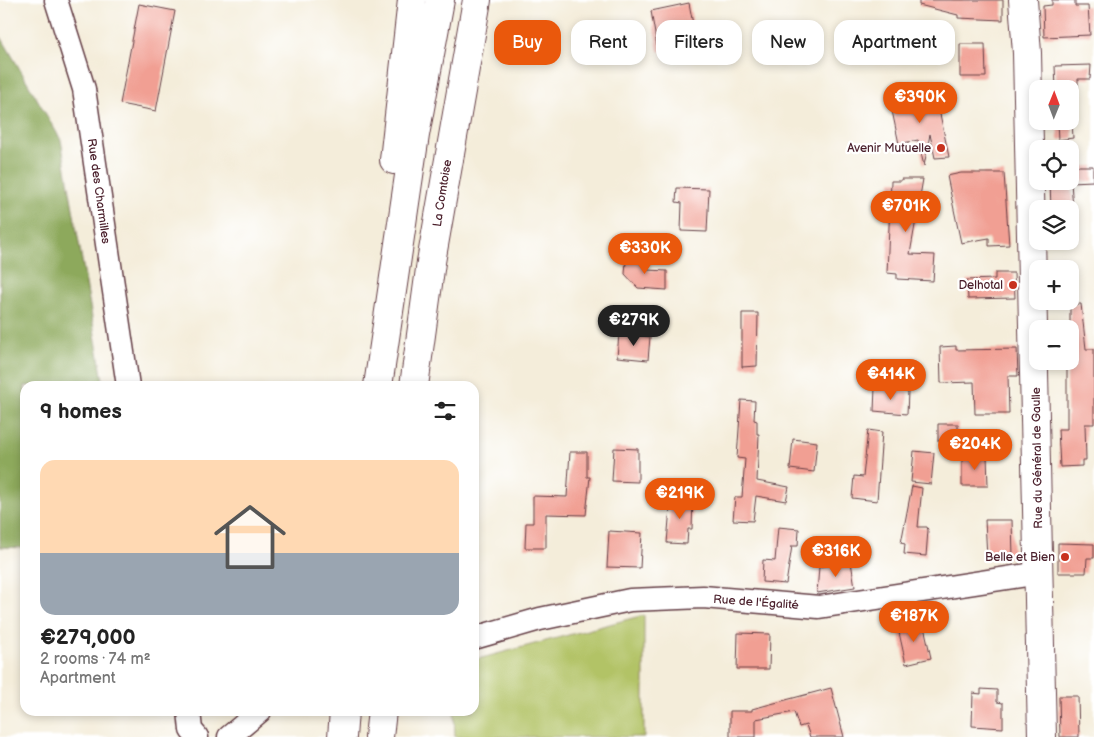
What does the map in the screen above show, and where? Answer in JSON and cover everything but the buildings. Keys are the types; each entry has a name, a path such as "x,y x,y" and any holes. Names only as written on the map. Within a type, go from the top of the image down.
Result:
{"main road":[{"path":"377,381 401,86 412,0"},
{"path":"378,381 412,154 440,0"},
{"name":"La Comtoise","path":"415,381 431,262 477,0"},
{"path":"458,101 485,0"},
{"name":"Rue du Général de Gaulle","path":"1023,0 1027,53 1040,573 1042,737"},
{"path":"342,737 344,716"},
{"path":"380,737 382,716"}],"street":[{"name":"Rue des Charmilles","path":"56,0 84,89 127,381"},
{"name":"Rue de l'Égalité","path":"479,636 540,618 630,600 702,598 819,606 1040,573"},
{"path":"189,716 191,730 197,737"},
{"path":"229,737 254,716"}],"green space":[{"path":"0,35 61,140 103,381 20,381 20,548 0,547"},
{"path":"644,615 644,737 455,737 454,716 479,716 479,659"}],"place":[{"name":"Avenir Mutuelle","path":"941,148"},
{"name":"Delhotal","path":"1013,285"},
{"name":"Belle et Bien","path":"1065,557"}]}
